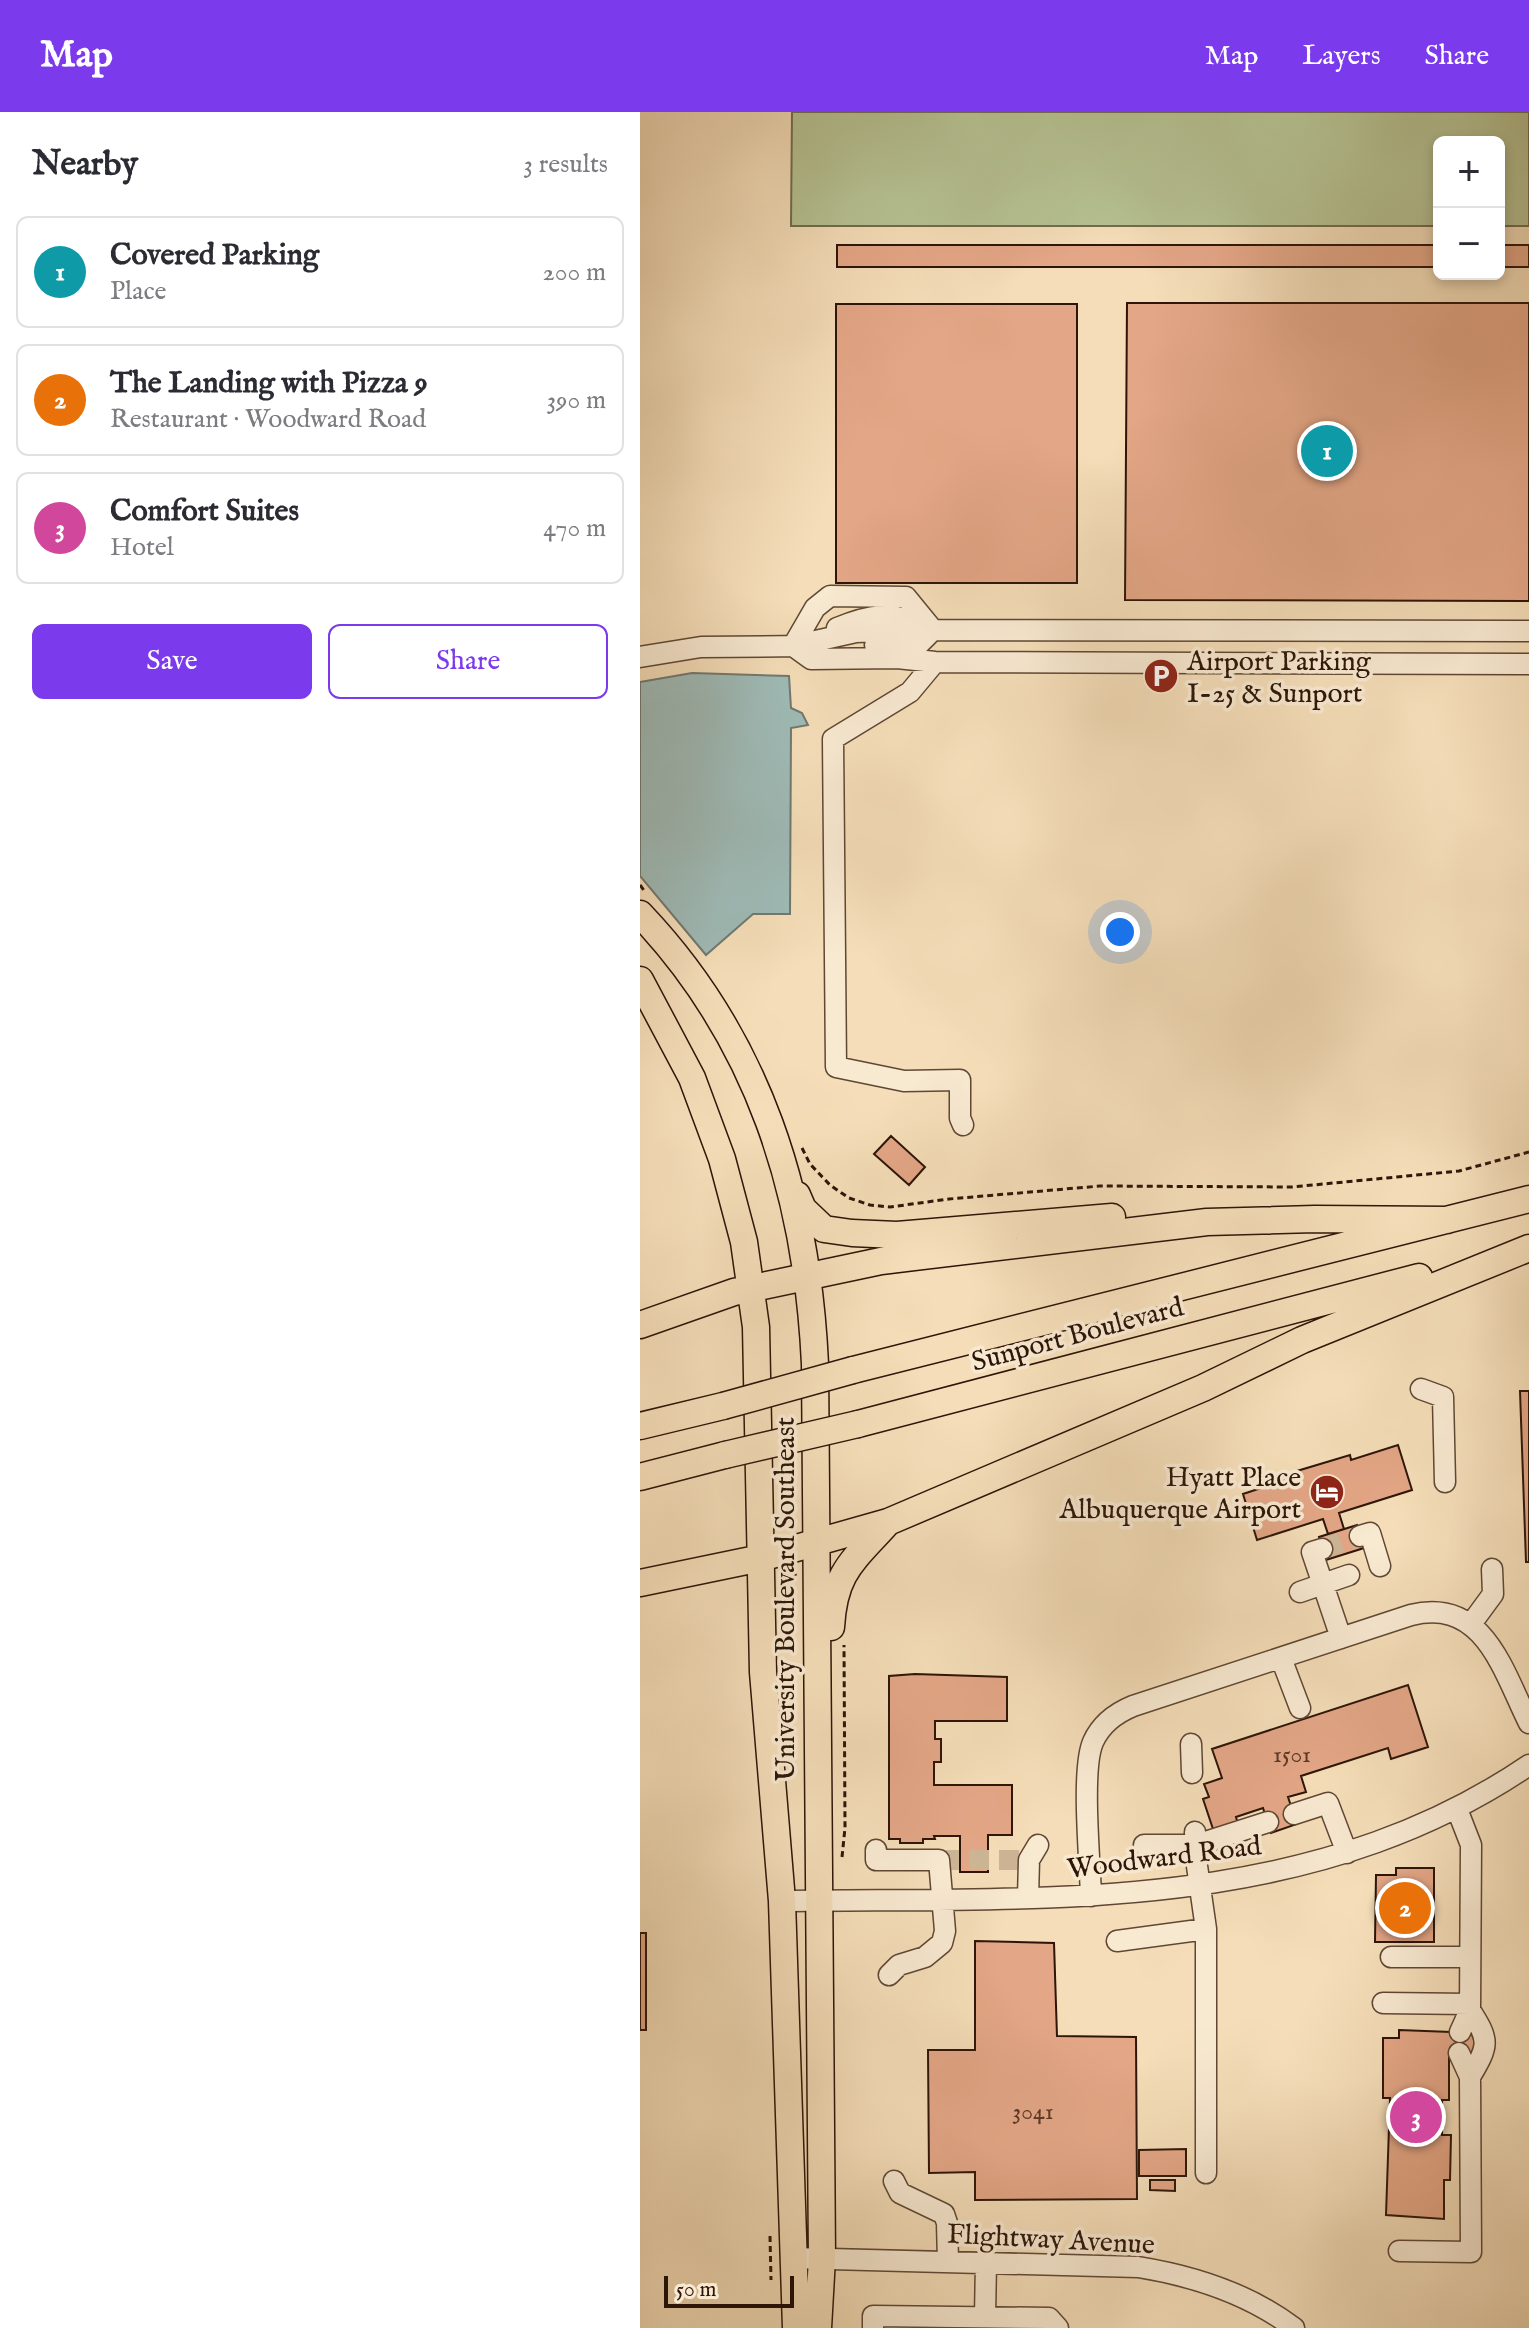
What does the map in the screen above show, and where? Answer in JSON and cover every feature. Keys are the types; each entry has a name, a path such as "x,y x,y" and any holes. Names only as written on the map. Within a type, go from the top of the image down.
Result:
{"main road":[{"name":"University Boulevard Southeast","path":"640,914 675,955 722,1023 760,1097 786,1171 808,1277 815,1364 822,2258 818,2328"},
{"name":"University Boulevard Southeast","path":"640,980 676,1043 708,1118 734,1200 751,1288 759,1370 766,1569 763,1672 782,1901 796,2328"},
{"path":"786,1171 803,1209 812,1219 824,1229 852,1233 897,1235 1149,1214 1207,1222"},
{"name":"Sunport Boulevard","path":"640,1426 1529,1199"},
{"path":"640,1325 751,1288 881,1261 1207,1222 1447,1220"},
{"path":"640,1583 766,1569 814,1542 888,1522 1203,1388 1302,1340 1529,1248"},
{"name":"Sunport Boulevard","path":"640,1477 858,1424 1529,1248"},
{"path":"818,1851 828,1838 832,1812 833,1598 846,1570 888,1522"}],"street":[{"path":"793,646 815,608 830,596 906,597 933,630"},
{"path":"793,646 863,618 906,616 933,630 1529,631"},
{"path":"640,657 701,647 918,645 933,630"},
{"path":"1149,631 1150,663"},
{"path":"1197,631 1198,663"},
{"path":"1247,631 1247,663"},
{"path":"1293,663 1294,631"},
{"path":"1342,631 1342,663"},
{"path":"1388,631 1388,663"},
{"path":"1438,631 1438,663"},
{"path":"1485,631 1485,663"},
{"path":"793,646 811,659 1529,664"},
{"path":"935,662 910,692 833,739 836,1067 904,1081 960,1080 960,1118 963,1125"},
{"path":"1421,1389 1443,1397 1445,1482"},
{"path":"1360,1536 1370,1533 1380,1566"},
{"path":"1322,1549 1312,1552 1341,1638"},
{"path":"1471,1624 1493,1594 1492,1569"},
{"path":"1300,1592 1349,1575"},
{"path":"1091,1896 1087,1764 1092,1743 1104,1725 1113,1716 1133,1706 1423,1612 1449,1613 1471,1624 1487,1641 1529,1723"},
{"path":"1281,1658 1300,1708"},
{"path":"1191,1744 1192,1773"},
{"name":"Woodward Road","path":"782,1901 1091,1896 1200,1886 1298,1867 1396,1837 1457,1809 1529,1765"},
{"path":"1294,1814 1328,1803 1347,1853"},
{"path":"1399,2251 1471,2252 1470,2077 1460,2042 1470,2007 1471,1845 1457,1809"},
{"path":"1144,1845 1195,1838 1268,1822"},
{"path":"1195,1838 1206,1929 1206,2173"},
{"path":"1028,1897 1029,1860 1038,1845"},
{"path":"876,1850 876,1860 939,1860 945,1931 942,1943 925,1957 899,1965 889,1975"},
{"path":"1117,1941 1206,1929"},
{"path":"1391,1957 1470,1957"},
{"path":"1383,2003 1470,2007"},
{"path":"1470,2007 1484,2032 1484,2053 1470,2077"},
{"path":"894,2181 900,2193 944,2214 948,2261"},
{"name":"Flightway Avenue","path":"792,2258 1111,2265 1165,2271 1217,2286 1242,2297 1294,2328"},
{"path":"985,2317 986,2262"},
{"path":"873,2328 873,2316 1049,2318 1058,2328"}],"path":[{"path":"796,1138 810,1164 830,1185 849,1198 890,1207 1100,1186 1292,1187 1459,1171 1529,1152"},
{"path":"766,1569 806,1572"},
{"path":"840,1868 845,1828 843,1636"}],"green space":[{"path":"792,112 1529,112 1529,226 1505,226 1505,136 1433,136 1433,226 791,226"}],"water":[{"path":"692,673 789,676 791,708 802,713 808,725 791,728 790,914 753,914 706,955 640,876 640,682"}],"building":[{"path":"837,245 1433,245 1433,267 837,267"},
{"path":"1505,245 1529,245 1529,267 1505,267"},
{"path":"1127,303 1529,303 1529,601 1125,600"},
{"path":"836,304 1077,304 1077,583 836,583"},
{"path":"891,1136 925,1167 909,1185 874,1154"},
{"path":"1520,1391 1529,1391 1529,1562 1526,1562"},
{"name":"Hyatt Place Albuquerque Airport","path":"1398,1445 1412,1490 1339,1513 1344,1529 1328,1534 1323,1519 1257,1540 1243,1494 1289,1479 1287,1474 1350,1455 1351,1460"},
{"path":"1357,1525 1364,1548 1326,1560 1319,1537"},
{"path":"889,1676 1007,1677 1007,1721 935,1721 935,1739 941,1739 941,1762 934,1762 934,1785 1012,1785 1012,1835 988,1835 988,1872 960,1872 960,1836 934,1836 935,1839 923,1839 923,1843 900,1843 900,1839 889,1839"},
{"path":"1408,1685 1428,1747 1391,1759 1388,1748 1301,1776 1306,1792 1288,1797 1297,1824 1271,1833 1263,1808 1236,1817 1238,1824 1214,1832 1203,1799 1209,1797 1204,1784 1222,1778 1212,1749"},
{"path":"1396,1868 1434,1868 1434,1942 1375,1942 1376,1875 1396,1875"},
{"path":"640,1933 646,1933 646,2030 640,2030"},
{"path":"975,1941 1054,1943 1057,2036 1136,2037 1137,2199 975,2200 975,2172 929,2173 928,2050 975,2050"},
{"path":"1399,2030 1477,2033 1476,2053 1449,2052 1449,2100 1442,2100 1442,2135 1451,2135 1450,2180 1444,2180 1444,2219 1386,2215 1390,2098 1383,2098 1383,2038 1399,2038"},
{"path":"1186,2149 1186,2176 1139,2176 1139,2150"},
{"path":"1150,2180 1175,2180 1175,2191 1150,2190"}],"tunnel":[{"path":"1322,1549 1360,1536"},
{"path":"939,1860 1029,1860"}],"place":[{"name":"Covered Parking","path":"1327,451"},
{"name":"Airport Parking I-25 & Sunport","path":"1161,676"},
{"name":"Hyatt Place Albuquerque Airport","path":"1327,1492"},
{"name":"The Landing with Pizza 9","path":"1405,1908"},
{"name":"Comfort Suites","path":"1416,2117"}]}
